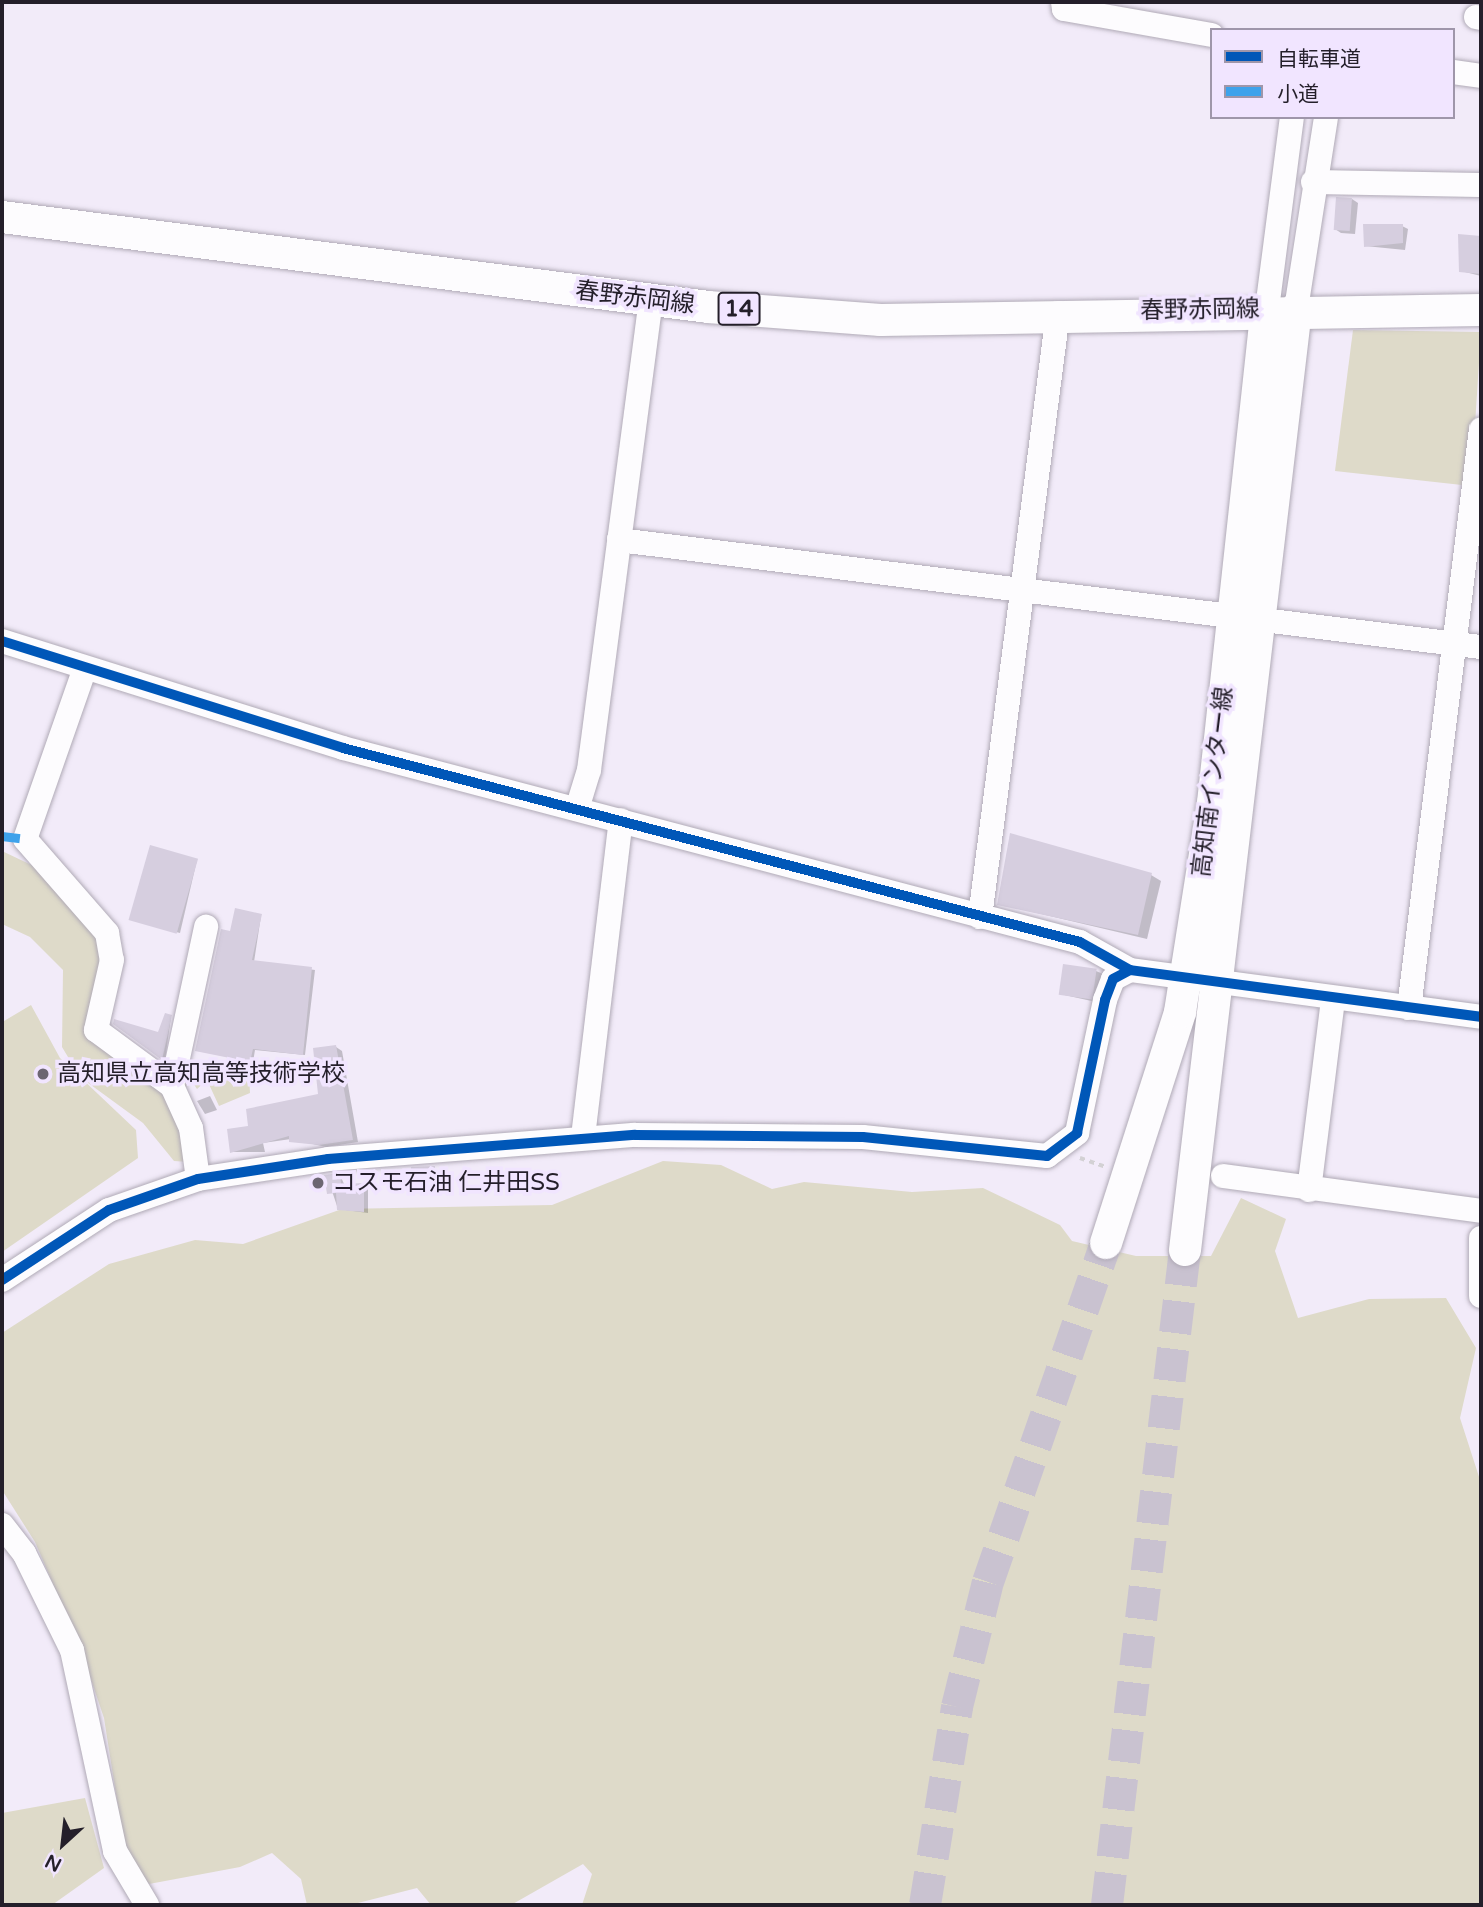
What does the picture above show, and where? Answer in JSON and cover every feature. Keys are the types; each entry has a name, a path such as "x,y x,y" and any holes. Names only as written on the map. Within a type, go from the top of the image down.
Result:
{"main road":[{"name":"春野赤岡線","path":"2,217 651,300 881,320 1058,313 1282,309 1481,310"},
{"name":"高知南インター線","path":"1185,1250 1219,984 1246,619 1282,309"},
{"name":"高知南インター線","path":"1106,1243 1163,1077 1186,979 1246,619"}],"street":[{"path":"1063,2 1064,9 1210,36"},
{"path":"1455,72 1481,76"},
{"path":"1282,309 1292,119"},
{"path":"1282,309 1326,119"},
{"path":"1313,182 1481,185"},
{"path":"577,809 589,770 651,300"},
{"path":"981,917 1058,313"},
{"path":"1409,1008 1481,429"},
{"path":"619,540 1024,593 1481,647"},
{"path":"2,641 343,748 1080,942 1130,970 1333,1000 1481,1017"},
{"path":"85,668 25,839 107,933 112,960 96,1023 99,1036 172,1086 191,1128 198,1179"},
{"path":"583,1137 621,820"},
{"path":"172,1086 206,927"},
{"path":"2,1280 109,1210 198,1179 328,1159 583,1137 863,1137 1047,1156 1077,1133 1105,1000 1113,979 1130,970"},
{"path":"1309,1190 1333,1000"},
{"path":"1223,1176 1309,1190 1481,1211"},
{"path":"1481,1238 1481,1296"},
{"path":"2,1525 24,1553 72,1650 115,1851 147,1905"}],"path":[{"path":"1078,1157 1112,1170"}],"shaded area":[{"path":"1353,330 1481,332 1471,486 1335,471"},
{"path":"2,851 42,870 103,946 88,1027 103,1050 124,1059 175,1103 190,1162 174,1161 143,1123 80,1077 62,1047 63,970 30,937 2,924"},
{"name":"高知県立高知高等技術学校","path":"31,1005 60,1058 136,1130 138,1158 2,1252 2,1013 4,1021"},
{"path":"183,1065 249,1075 250,1093 219,1106 207,1080 197,1089 189,1077 186,1088 179,1085"},
{"path":"663,1161 721,1165 772,1189 804,1182 912,1192 983,1188 1060,1225 1072,1241 1136,1256 1211,1256 1241,1198 1286,1219 1275,1251 1298,1318 1369,1299 1446,1298 1476,1348 1460,1418 1481,1483 1481,1905 582,1905 592,1874 583,1864 511,1905 431,1905 417,1888 350,1905 307,1905 301,1879 272,1853 240,1867 149,1884 126,1858 104,1718 80,1647 35,1542 2,1490 2,1333 109,1264 195,1240 243,1244 342,1209 552,1205"},
{"path":"85,1798 104,1868 52,1905 2,1905 2,1813"}],"building":[{"path":"1336,197 1352,198 1350,231 1334,230"},
{"path":"1363,224 1403,224 1403,243 1364,247"},
{"path":"1458,234 1481,236 1481,274 1459,272"},
{"path":"1010,833 1152,873 1138,935 997,905"},
{"path":"150,845 198,859 177,934 129,920"},
{"path":"235,908 262,914 252,960 312,967 303,1055 253,1049 250,1062 195,1051 221,929 230,931"},
{"path":"1063,964 1097,969 1092,999 1059,995"},
{"path":"165,1013 172,1015 162,1060 113,1024 114,1019 158,1032"},
{"path":"336,1045 353,1140 319,1145 289,1142 289,1136 230,1153 227,1129 248,1126 246,1109 318,1094 313,1048"},
{"path":"435,1166 435,1181 411,1178 411,1167"},
{"path":"340,1173 341,1184 364,1183 364,1212 337,1210 336,1193 327,1194 324,1175"}],"tunnel":[{"path":"925,1905 957,1707 988,1582 1106,1243"},
{"path":"1107,1905 1185,1250"}],"marked path":[{"path":"2,836 25,839"}],"cycle path":[{"path":"2,641 343,748 1080,942 1130,970"},
{"path":"2,1280 109,1210 198,1179 328,1159 635,1135 863,1137 1047,1156 1077,1133 1105,1000 1113,979 1130,970 1481,1017"}],"place":[{"name":"高知県立高知高等技術学校","path":"43,1074"},
{"name":"コスモ石油 仁井田SS","path":"318,1183"}]}
